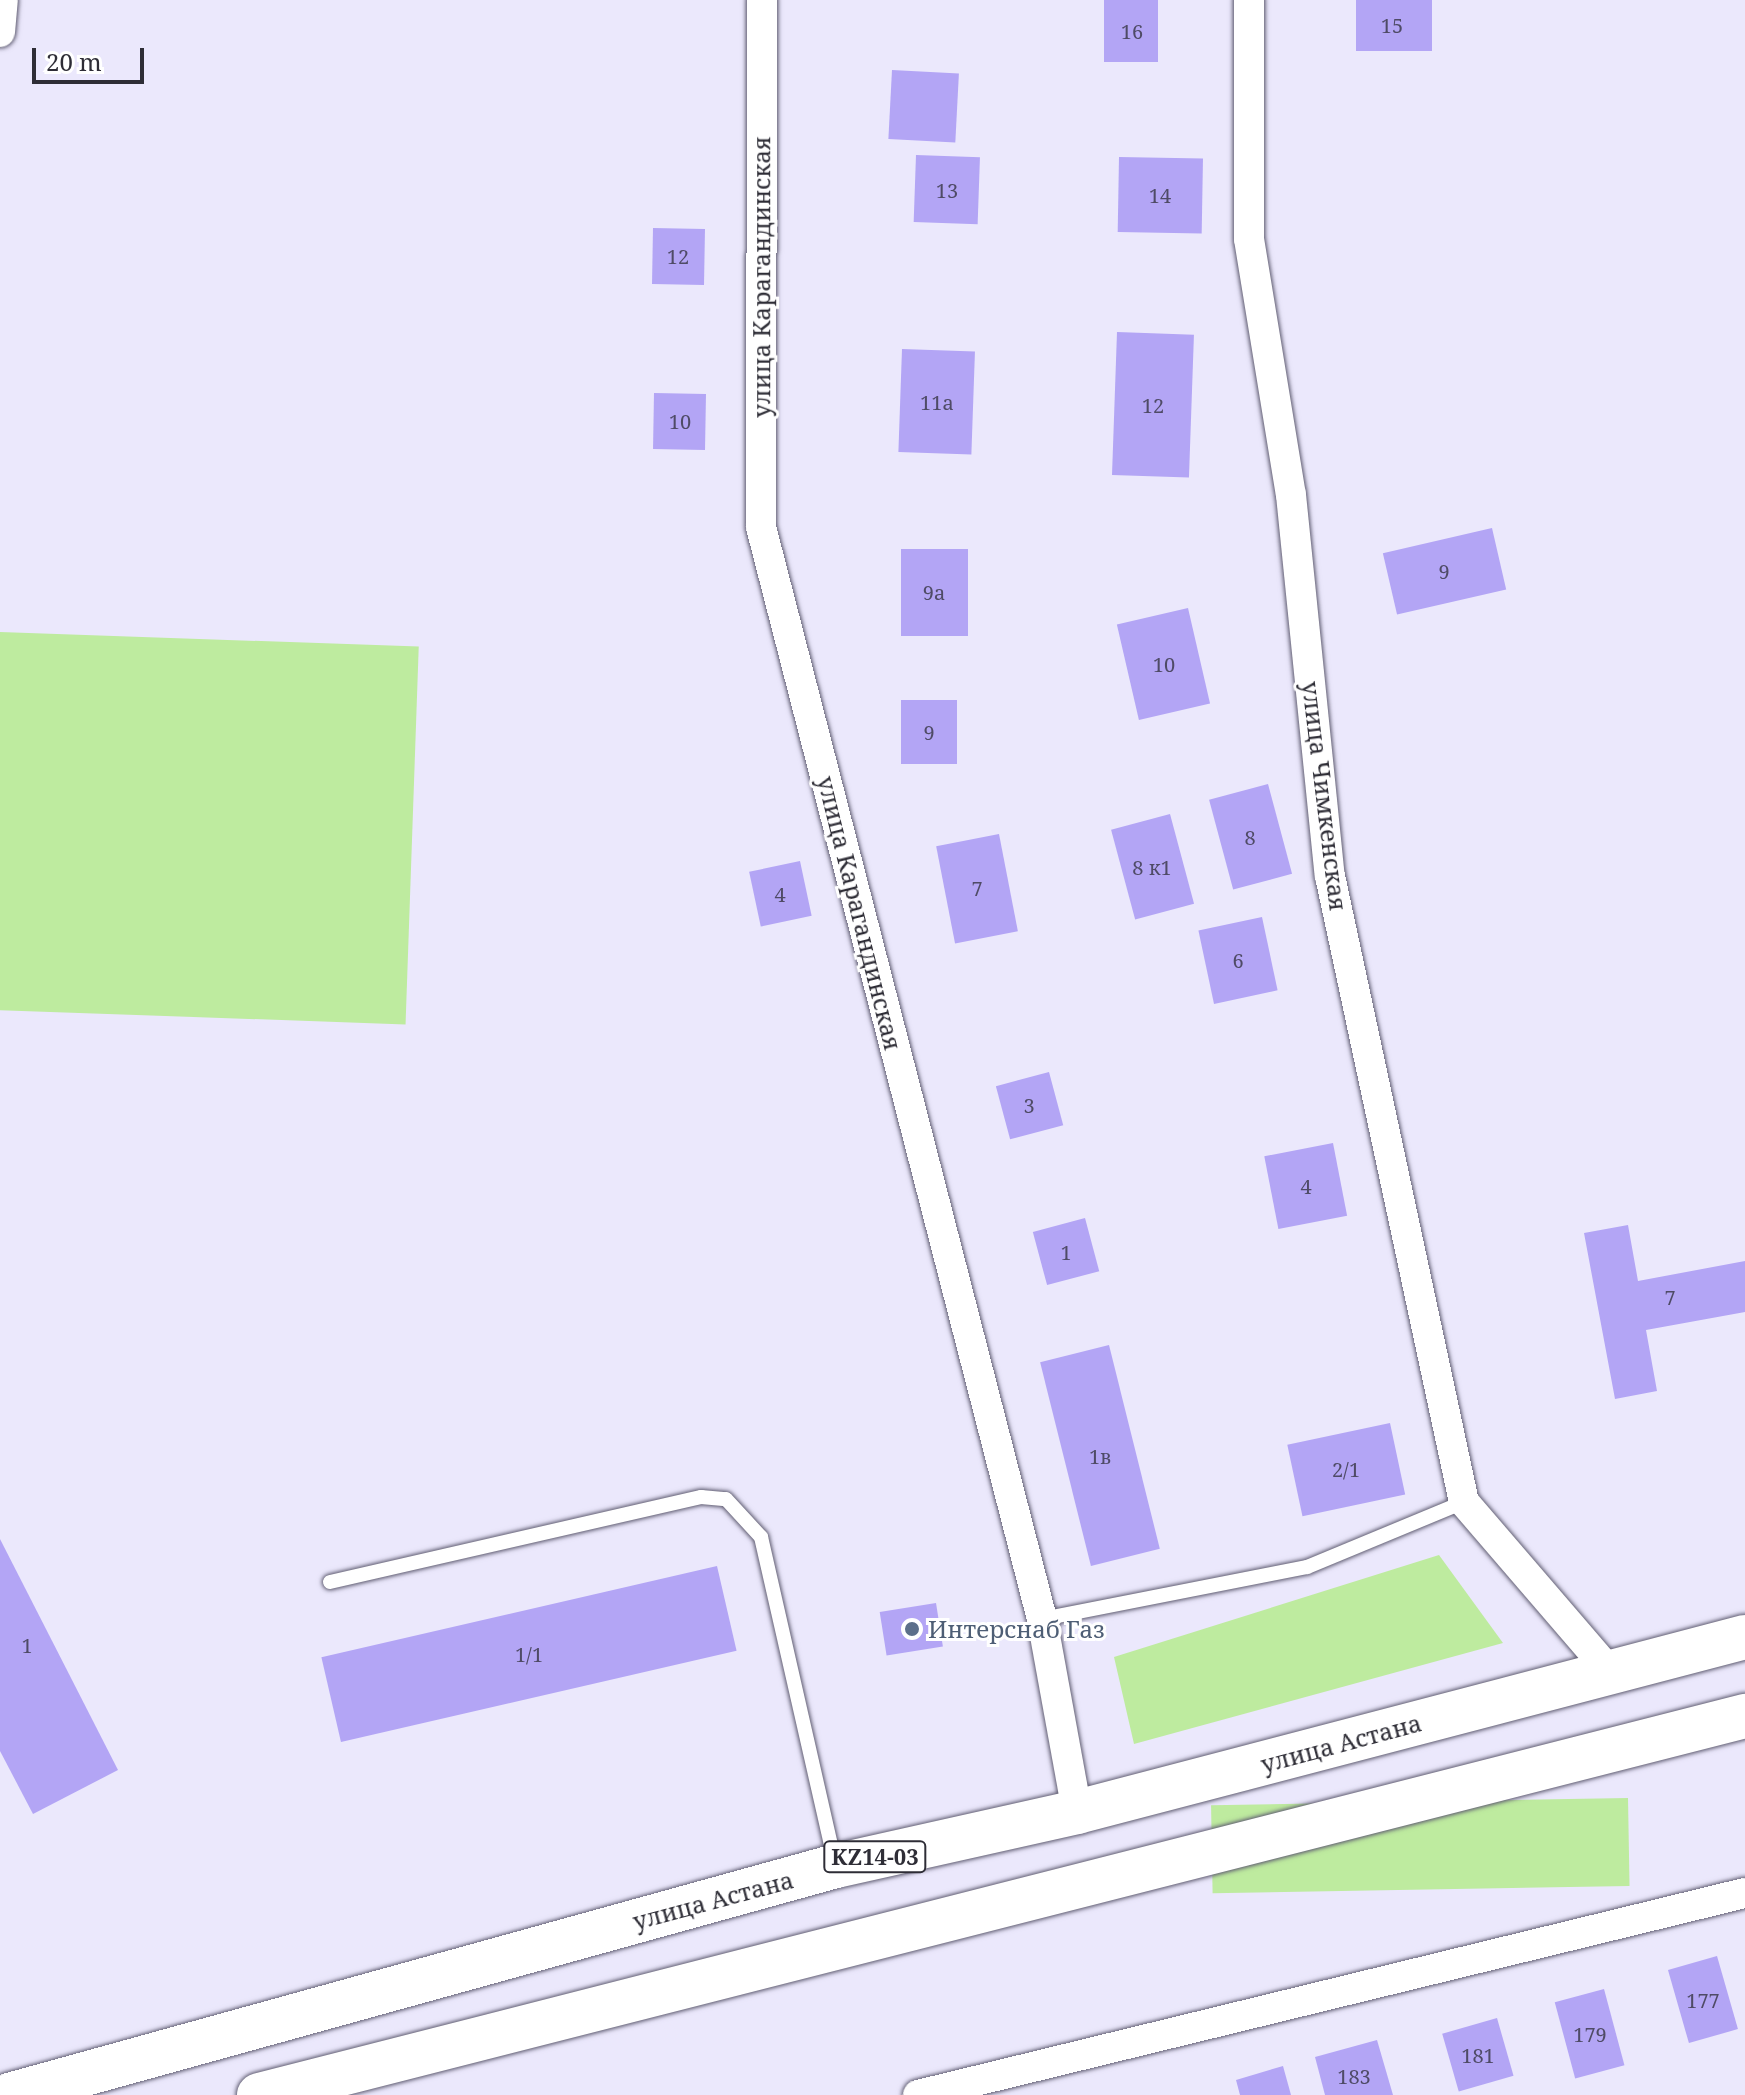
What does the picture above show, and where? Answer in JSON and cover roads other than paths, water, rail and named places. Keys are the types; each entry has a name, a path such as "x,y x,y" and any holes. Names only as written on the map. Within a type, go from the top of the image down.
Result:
{"main road":[{"name":"улица Астана","path":"9,2095 836,1866 1077,1812 1745,1637"},
{"path":"270,2094 1745,1716"}],"street":[{"path":"0,32 3,0"},
{"name":"улица Карагандинская","path":"762,0 761,527 1042,1619 1077,1812"},
{"name":"улица Чимкенская","path":"1249,0 1249,239 1291,495 1330,876 1464,1502 1611,1673"},
{"path":"918,2095 1745,1893"}],"lane":[{"path":"330,1582 701,1497 726,1499 761,1537 836,1866"},
{"path":"1042,1619 1307,1567 1464,1502"}],"place":[{"name":"Интерснаб Газ","path":"912,1629"}]}
